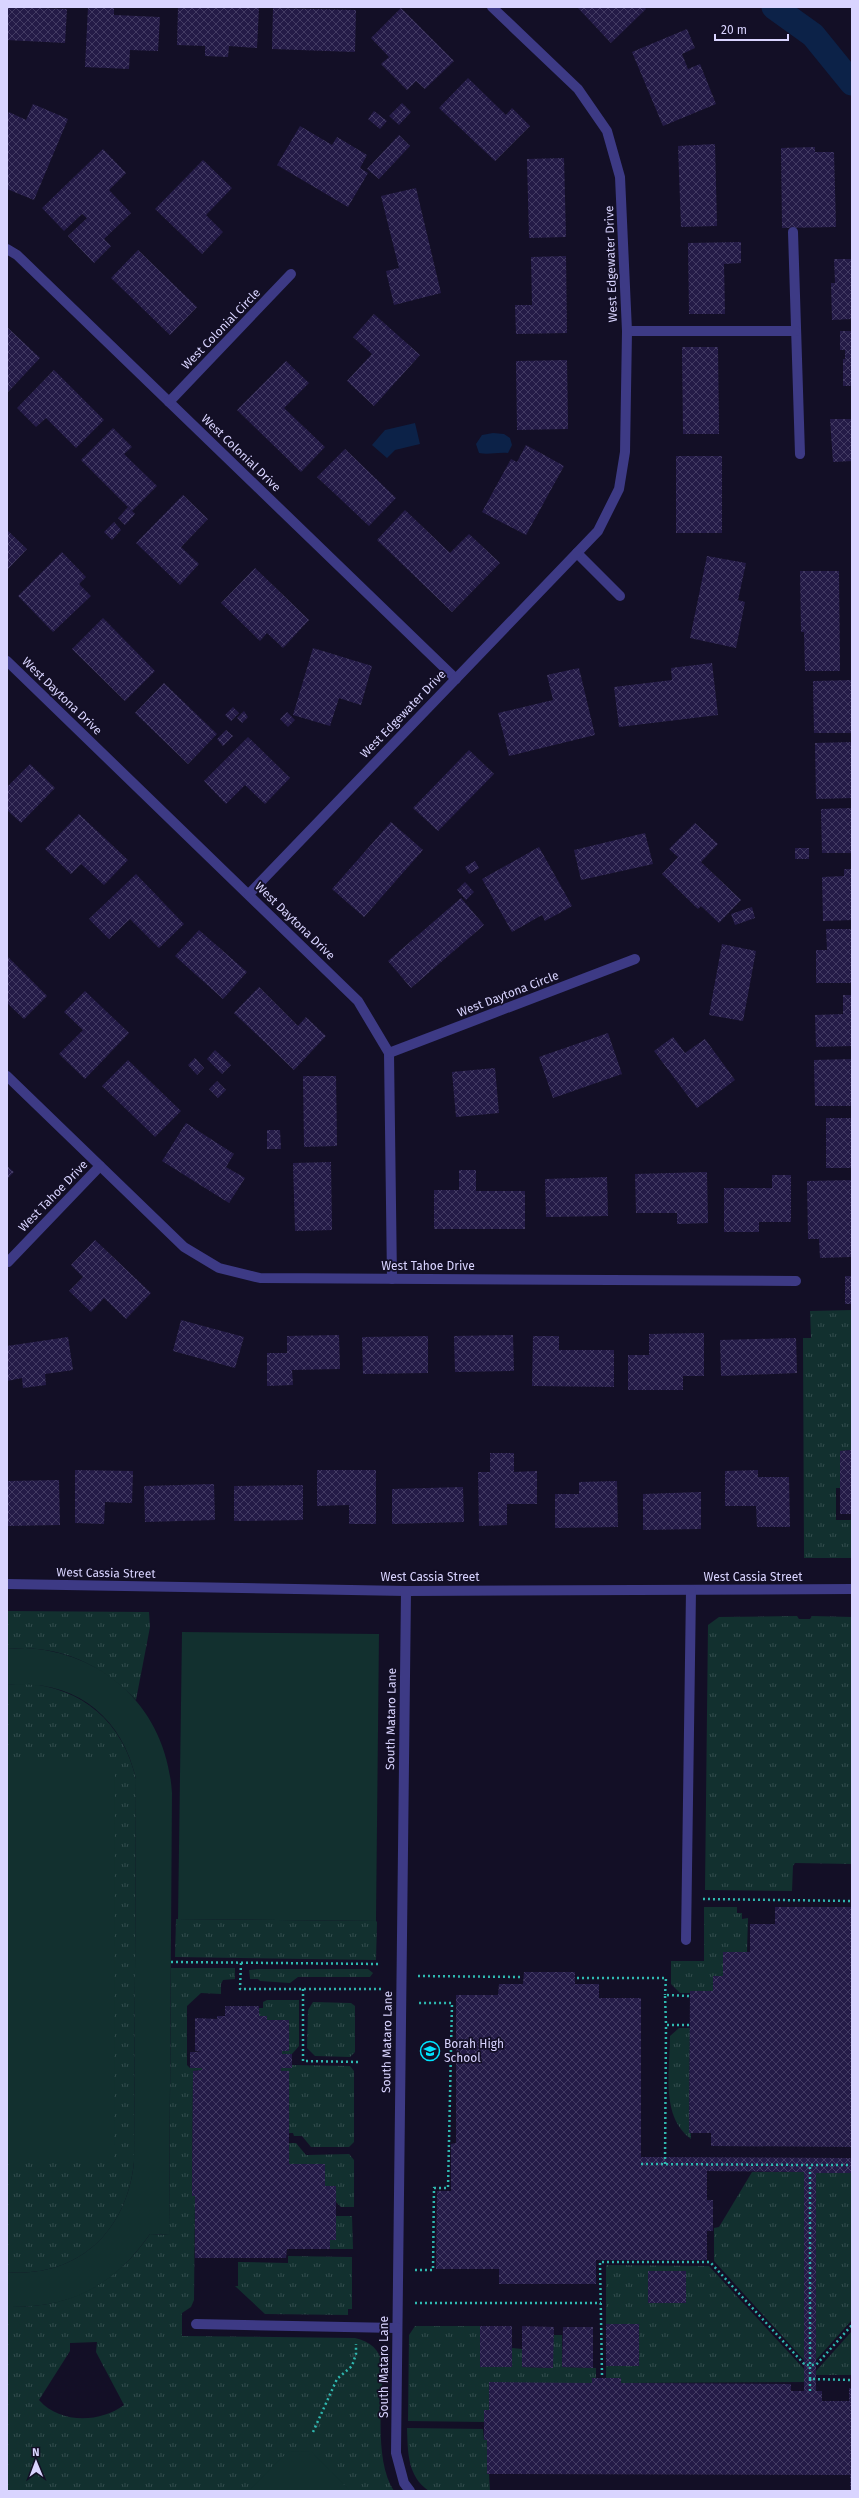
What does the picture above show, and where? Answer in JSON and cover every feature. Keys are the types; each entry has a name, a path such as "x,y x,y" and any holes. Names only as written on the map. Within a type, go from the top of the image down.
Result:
{"street":[{"name":"West Edgewater Drive","path":"248,894 598,531 619,489 625,452 627,331 620,177 607,131 578,89 492,7"},
{"path":"793,232 800,454"},
{"name":"West Colonial Drive","path":"7,249 17,255 456,679"},
{"name":"West Colonial Circle","path":"169,402 291,274"},
{"path":"627,331 796,331"},
{"path":"577,553 620,596"},
{"name":"West Daytona Drive","path":"7,661 358,1001 389,1053"},
{"name":"West Daytona Circle","path":"389,1053 635,959"},
{"path":"389,1053 392,1279"},
{"name":"West Tahoe Drive","path":"7,1076 184,1247 219,1268 260,1278 796,1281"},
{"name":"West Tahoe Drive","path":"8,1262 100,1166"},
{"name":"West Cassia Street","path":"7,1584 406,1591 852,1589"},
{"path":"686,1940 691,1590"},
{"name":"South Mataro Lane","path":"406,1591 396,2453 404,2483 410,2491"},
{"path":"196,2324 397,2328"}],"path":[{"path":"687,1899 852,1901"},
{"path":"171,1962 381,1964"},
{"path":"241,1963 240,1990 387,1989"},
{"path":"418,1982 418,1976 522,1977"},
{"path":"577,1978 666,1978 665,2164"},
{"path":"303,1989 303,2061 359,2062"},
{"path":"665,1995 690,1996"},
{"path":"397,2270 433,2270 434,2188 448,2188 452,2003 417,2003 417,1996"},
{"path":"666,2025 689,2025"},
{"path":"641,2164 852,2165"},
{"path":"810,2165 810,2391"},
{"path":"602,2375 600,2262 710,2262 805,2365 816,2365 852,2325"},
{"path":"397,2303 601,2303"},
{"path":"314,2432 337,2379 352,2366 358,2340"},
{"path":"810,2379 852,2380"}],"green space":[{"path":"852,1310 852,1450 840,1451 840,1488 836,1488 836,1520 852,1520 852,1558 804,1558 803,1338 811,1338 810,1311"},
{"path":"7,1611 149,1612 150,1627 136,1700 123,1687 108,1676 78,1659 61,1653 44,1650 26,1648 7,1649"},
{"path":"797,1616 799,1619 810,1619 812,1616 852,1617 852,1864 795,1863 793,1866 792,1891 705,1890 708,1625 719,1617"},
{"path":"182,1632 379,1634 376,1921 178,1919"},
{"path":"25,1648 55,1652 82,1661 106,1674 127,1691 145,1712 158,1736 168,1763 172,1793 169,2235 150,2234 121,2268 105,2281 89,2291 71,2298 51,2303 7,2307 7,2272 33,2272 56,2267 77,2258 94,2245 109,2229 121,2209 129,2187 134,2162 136,1779 129,1756 119,1736 106,1719 91,1705 73,1695 53,1688 31,1685 7,1685 7,1649"},
{"path":"24,1683 45,1686 64,1692 82,1700 97,1711 110,1724 121,1740 130,1758 136,1779 134,2162 129,2187 121,2209 109,2229 94,2245 77,2258 56,2267 33,2272 7,2272 7,1685"},
{"path":"7,1763 115,1763 114,2160 7,2160"},
{"path":"704,1907 737,1907 737,1913 742,1913 742,1919 748,1918 747,1952 723,1952 723,1976 713,1976 713,1991 690,1991 690,1993 680,1993 671,1984 671,1961 704,1961"},
{"path":"176,1919 376,1921 376,1960 175,1957"},
{"path":"171,1968 235,1968 235,1979 223,1980 221,1984 221,1994 201,1993 187,2006 187,2065 190,2068 202,2068 202,2070 193,2071 192,2196 195,2196 194,2300 191,2307 182,2313 182,2336 355,2338 370,2344 377,2351 383,2365 381,2447 388,2478 394,2491 7,2491 7,2307 50,2303 70,2298 88,2290 105,2280 121,2267 136,2252 150,2234 169,2235","holes":["97,2342 96,2352 124,2405 104,2415 92,2418 80,2418 69,2417 58,2413 48,2408 39,2400 70,2351 70,2343"]},
{"path":"368,1969 373,1973 370,1977 298,1977 290,1983 250,1979 249,1970"},
{"path":"267,2000 299,2000 299,2046 292,2054 282,2054 282,2051 289,2050 289,2021 267,2020 259,2016 259,2008 263,2008 263,2002"},
{"path":"313,2002 351,2003 355,2006 355,2052 350,2057 315,2056 307,2048 308,2010"},
{"path":"679,2028 690,2028 689,2132 691,2132 691,2139 681,2129 675,2118 669,2092 668,2077 670,2036"},
{"path":"292,2065 350,2066 354,2071 354,2142 349,2147 311,2147 302,2136 294,2136 293,2133 289,2133 289,2072 281,2071 281,2068 291,2068"},
{"path":"289,2143 296,2143 306,2155 349,2154 354,2160 354,2207 341,2207 336,2202 336,2186 325,2186 325,2164 289,2164"},
{"path":"752,2172 804,2172 804,2360 714,2261 714,2228 719,2227"},
{"path":"816,2173 852,2173 852,2320 816,2360"},
{"path":"336,2216 352,2216 353,2249 330,2249 330,2240 336,2240"},
{"path":"288,2256 352,2257 352,2309 348,2309 348,2315 265,2314 235,2286 238,2286 238,2262 288,2263"},
{"path":"606,2265 709,2266 805,2370 805,2382 621,2383 620,2378 606,2378"},
{"path":"415,2326 480,2326 480,2367 512,2367 512,2348 522,2349 522,2367 553,2368 553,2335 562,2335 562,2367 596,2368 596,2378 592,2378 592,2383 489,2383 489,2410 484,2411 484,2422 408,2421 409,2335"},
{"path":"852,2331 852,2375 816,2375 816,2371"},
{"path":"407,2428 483,2429 484,2440 487,2440 490,2491 429,2491 416,2478 410,2463"},
{"path":"311,2451 350,2491 248,2491 288,2452"}],"water":[{"path":"415,423 420,444 395,450 387,458 372,445 385,430"},
{"path":"493,433 504,434 510,438 512,445 508,453 479,453 476,444 482,435"}],"building":[{"path":"7,7 67,9 65,43 7,40"},
{"path":"88,7 114,7 114,15 160,17 158,51 130,50 129,69 85,67"},
{"path":"178,7 259,7 257,48 229,46 228,57 205,56 205,46 177,45"},
{"path":"577,7 644,7 646,9 611,43"},
{"path":"273,8 356,10 355,52 272,49"},
{"path":"401,8 454,61 425,89 416,81 407,90 381,64 389,57 371,38"},
{"path":"687,29 695,48 682,54 688,69 700,64 716,104 663,126 632,52"},
{"path":"468,78 506,115 512,108 530,126 495,161 439,108"},
{"path":"402,103 411,112 399,125 389,116"},
{"path":"33,104 68,119 34,200 7,189 7,117 9,112 26,120"},
{"path":"374,111 387,121 380,129 368,119"},
{"path":"300,126 332,145 337,137 367,155 360,168 368,173 348,207 277,165"},
{"path":"399,135 410,146 379,179 367,169"},
{"path":"715,144 717,226 681,227 678,146"},
{"path":"815,147 815,152 834,152 836,227 782,228 781,148"},
{"path":"103,149 126,173 109,190 131,213 104,239 111,246 94,263 68,236 87,218 82,214 64,231 42,208"},
{"path":"564,158 566,237 529,238 527,159"},
{"path":"203,160 232,188 206,215 223,232 202,254 155,209"},
{"path":"416,188 441,293 394,305 386,271 399,268 381,196"},
{"path":"741,242 741,263 724,264 725,314 689,314 688,243"},
{"path":"138,250 197,307 170,335 111,278"},
{"path":"566,256 567,333 516,334 515,305 532,305 531,257"},
{"path":"834,259 852,259 852,319 832,320 831,283 835,283"},
{"path":"374,314 420,355 374,406 347,381 372,354 353,337"},
{"path":"7,327 40,358 7,393"},
{"path":"840,331 852,331 852,386 843,386 843,359 845,359 845,350 840,350"},
{"path":"682,347 718,347 719,434 683,434"},
{"path":"567,360 568,429 517,430 516,361"},
{"path":"286,361 309,383 284,408 325,447 301,472 237,410"},
{"path":"54,370 104,420 76,448 46,418 36,427 17,408"},
{"path":"830,419 852,419 852,461 833,462"},
{"path":"113,428 132,447 124,454 157,486 132,511 81,460"},
{"path":"526,445 564,466 526,535 482,512 511,459 517,462"},
{"path":"345,449 396,498 369,526 317,477"},
{"path":"676,456 722,456 722,533 676,533"},
{"path":"183,495 208,519 181,547 199,564 180,585 136,543"},
{"path":"128,507 135,514 125,525 118,518"},
{"path":"405,510 450,553 469,534 500,563 452,612 377,540"},
{"path":"114,522 121,530 112,540 104,532"},
{"path":"7,530 27,549 7,570"},
{"path":"62,552 86,577 79,584 91,596 53,632 18,596"},
{"path":"707,556 746,563 738,600 745,602 736,648 690,638"},
{"path":"255,568 309,620 283,648 267,633 260,641 221,603"},
{"path":"800,571 839,571 840,671 805,671 804,632 801,632"},
{"path":"103,618 155,671 125,701 72,649"},
{"path":"313,648 372,666 361,705 339,698 330,726 293,715"},
{"path":"712,663 718,715 619,727 614,687 672,680 671,668"},
{"path":"579,668 595,735 509,756 498,713 553,700 547,675"},
{"path":"852,680 852,733 814,733 813,681"},
{"path":"164,683 217,734 188,764 135,713"},
{"path":"233,707 239,713 231,721 225,715"},
{"path":"244,711 248,717 242,723 237,718"},
{"path":"287,712 295,720 288,727 280,719"},
{"path":"226,730 233,736 223,746 217,739"},
{"path":"248,737 290,778 265,804 245,785 226,804 204,781"},
{"path":"852,742 852,798 816,799 815,743"},
{"path":"469,750 494,774 438,831 413,808"},
{"path":"30,764 55,788 21,823 7,810 7,787"},
{"path":"852,808 852,853 822,853 821,809"},
{"path":"79,814 128,860 104,885 81,864 71,874 45,849"},
{"path":"391,822 423,850 364,917 332,889"},
{"path":"695,823 718,844 701,862 741,900 719,923 701,906 698,909 662,874 678,857 669,849"},
{"path":"645,833 653,864 581,880 574,850"},
{"path":"539,847 572,906 545,921 542,915 512,932 482,879"},
{"path":"795,848 809,848 809,859 795,859"},
{"path":"475,861 479,868 469,874 465,867"},
{"path":"844,869 852,869 852,920 823,921 822,877 844,876"},
{"path":"136,874 184,924 159,948 130,919 109,939 89,919"},
{"path":"465,882 474,892 466,900 457,890"},
{"path":"461,898 484,925 411,988 388,961"},
{"path":"752,907 755,918 735,925 731,914"},
{"path":"826,929 852,929 852,983 816,983 816,950 827,950"},
{"path":"199,930 247,972 223,999 175,956"},
{"path":"722,944 756,951 743,1021 709,1015"},
{"path":"7,956 47,996 24,1019 7,1003"},
{"path":"259,987 298,1026 306,1017 326,1036 294,1070 234,1013"},
{"path":"85,991 129,1033 85,1079 59,1054 83,1030 64,1012"},
{"path":"843,995 852,995 852,1046 816,1047 815,1015 843,1014"},
{"path":"608,1033 622,1074 553,1098 539,1057"},
{"path":"673,1037 685,1053 705,1039 735,1080 697,1108 654,1051"},
{"path":"215,1050 231,1065 222,1074 207,1059"},
{"path":"195,1058 204,1068 197,1075 188,1065"},
{"path":"852,1059 852,1106 815,1106 814,1060"},
{"path":"128,1060 181,1111 155,1137 102,1086"},
{"path":"495,1068 499,1113 456,1117 452,1072"},
{"path":"303,1076 336,1076 337,1146 304,1147"},
{"path":"217,1081 226,1090 218,1098 209,1089"},
{"path":"826,1118 852,1118 852,1168 826,1168"},
{"path":"186,1123 234,1154 226,1167 245,1178 229,1203 162,1161"},
{"path":"267,1130 280,1130 281,1149 267,1149"},
{"path":"331,1162 332,1230 295,1231 293,1163"},
{"path":"7,1166 14,1172 7,1179"},
{"path":"459,1170 476,1170 476,1191 525,1191 525,1229 434,1229 434,1190 459,1190"},
{"path":"707,1172 708,1223 677,1224 677,1213 636,1213 635,1174"},
{"path":"772,1175 791,1175 791,1222 759,1222 759,1232 724,1232 724,1188 772,1188"},
{"path":"607,1177 608,1216 546,1217 545,1179"},
{"path":"852,1180 851,1257 820,1258 819,1239 808,1239 807,1181"},
{"path":"95,1240 151,1293 126,1319 104,1298 91,1312 69,1291 83,1277 71,1265"},
{"path":"845,1276 852,1276 852,1304 845,1304"},
{"path":"181,1320 244,1337 235,1368 173,1351"},
{"path":"704,1333 704,1376 683,1376 683,1390 628,1390 628,1355 649,1355 649,1334"},
{"path":"339,1335 340,1369 292,1370 293,1385 267,1386 267,1353 287,1353 287,1336"},
{"path":"513,1335 514,1371 455,1372 454,1336"},
{"path":"428,1336 428,1373 363,1374 362,1337"},
{"path":"533,1336 559,1336 559,1350 614,1350 614,1387 532,1386"},
{"path":"68,1337 73,1370 45,1374 46,1385 23,1388 22,1378 7,1381 7,1346"},
{"path":"796,1338 797,1373 721,1376 720,1340"},
{"path":"852,1450 852,1514 840,1514 840,1451"},
{"path":"490,1453 514,1453 514,1472 537,1471 537,1504 507,1504 507,1525 479,1526 478,1472 490,1472"},
{"path":"75,1470 133,1471 132,1503 105,1502 104,1524 75,1523"},
{"path":"317,1470 376,1470 376,1524 349,1524 349,1505 317,1506"},
{"path":"758,1470 758,1477 789,1477 790,1527 757,1527 756,1506 725,1506 725,1471"},
{"path":"59,1480 60,1525 7,1526 7,1481"},
{"path":"617,1481 618,1527 555,1528 555,1494 579,1494 579,1482"},
{"path":"214,1484 215,1520 145,1522 144,1486"},
{"path":"303,1485 303,1520 234,1521 234,1486"},
{"path":"463,1487 464,1522 392,1524 392,1489"},
{"path":"701,1492 701,1529 643,1530 643,1494"},
{"path":"775,1907 852,1907 852,2147 711,2146 711,2133 689,2133 690,1991 713,1991 713,1976 723,1976 723,1952 750,1952 750,1924 775,1924"},
{"path":"524,1972 575,1972 575,1984 599,1984 599,1998 641,1998 641,2157 852,2158 852,2173 816,2173 816,2391 822,2391 822,2401 849,2401 849,2388 852,2388 852,2490 850,2490 850,2475 487,2474 487,2440 484,2440 484,2410 489,2410 489,2382 592,2383 592,2378 621,2378 621,2383 791,2384 791,2391 804,2391 804,2172 707,2171 707,2200 713,2200 713,2231 707,2231 707,2260 596,2260 596,2284 499,2284 499,2269 436,2269 437,2191 451,2191 451,2144 456,2143 456,1995 498,1995 499,1984 523,1984"},
{"path":"225,2006 259,2006 259,2016 267,2016 267,2020 289,2020 289,2051 282,2051 282,2054 292,2054 292,2068 281,2068 281,2071 289,2071 289,2164 325,2164 325,2186 336,2186 336,2240 330,2240 330,2249 287,2249 286,2258 195,2258 195,2196 192,2196 193,2071 202,2070 202,2068 190,2068 190,2052 202,2052 195,2051 195,2018 217,2019 217,2016 225,2016"},
{"path":"648,2271 686,2271 686,2303 648,2303"},
{"path":"606,2324 639,2324 639,2366 606,2366"},
{"path":"480,2326 512,2326 512,2367 480,2367"},
{"path":"522,2326 554,2327 553,2368 522,2367"},
{"path":"563,2327 593,2327 593,2368 562,2367"}],"waterway":[{"path":"774,7 813,35 852,83"}],"place":[{"name":"Borah High School","path":"430,2051"}]}
